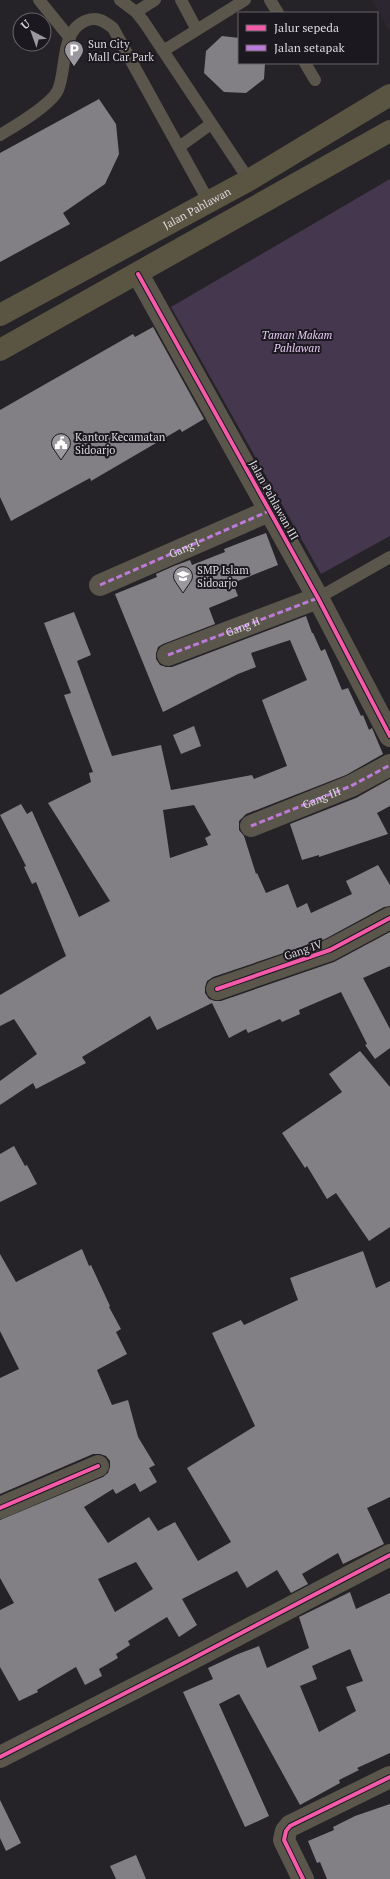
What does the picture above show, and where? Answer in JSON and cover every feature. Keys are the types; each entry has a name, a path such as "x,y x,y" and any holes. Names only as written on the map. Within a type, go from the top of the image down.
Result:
{"main road":[{"name":"Jalan Pahlawan","path":"0,315 249,180 390,95"},
{"path":"0,350 138,274 390,131"}],"street":[{"name":"Jalan Pahlawan III","path":"138,274 318,598 390,736"},
{"name":"Gang I","path":"100,586 269,511"},
{"name":"Gang II","path":"168,655 318,598"},
{"name":"Gang III","path":"251,826 351,786 390,765"},
{"name":"Gang IV","path":"217,989 330,950 390,918"},
{"path":"0,1508 98,1466"},
{"path":"0,1757 390,1555"},
{"path":"303,1879 284,1840 286,1832 290,1826 390,1777"}],"lane":[{"path":"39,0 70,38"},
{"path":"120,0 136,12 249,180"},
{"path":"136,12 155,0"},
{"path":"181,0 197,30"},
{"path":"163,51 245,0"},
{"path":"270,0 277,12"},
{"path":"0,135 20,123 45,104 58,90 70,38 78,24 90,19 102,19 113,28 209,202"},
{"path":"306,64 315,80"},
{"path":"179,147 211,124"},
{"path":"318,598 390,556"}],"shaded area":[{"path":"372,0 390,0 390,32"}],"green space":[{"name":"Taman Makam Pahlawan","path":"390,179 390,536 321,574 171,307"}],"building":[{"path":"222,36 238,38 238,64 265,64 264,79 246,93 224,92 204,73 206,51"},
{"path":"99,99 116,124 119,154 105,184 63,213 70,224 0,262 0,153"},
{"name":"Kantor Kecamatan Sidoarjo","path":"153,327 204,419 182,432 180,429 91,481 90,478 11,521 0,497 0,410 133,334 135,337"},
{"path":"266,533 278,565 233,583 238,596 209,608 215,624 163,644 158,647 156,659 160,665 172,667 306,616 321,651 325,649 342,690 348,688 361,716 363,715 369,730 372,728 383,754 346,775 246,814 239,821 239,830 244,836 256,874 257,873 266,893 288,884 297,908 307,903 311,913 352,894 346,881 378,865 390,885 390,906 384,907 325,939 213,977 207,981 205,993 209,999 221,1001 334,962 390,932 390,966 363,978 390,1029 390,1048 375,1059 365,1045 367,1044 341,992 299,1010 300,1014 282,1022 280,1019 248,1033 246,1029 229,1038 212,1003 157,1030 150,1016 82,1057 86,1063 36,1089 33,1083 0,1105 0,1081 37,1054 14,1019 0,1026 0,995 66,956 36,882 32,884 24,867 26,866 0,815 21,804 27,814 32,811 79,917 110,901 48,803 91,782 89,773 93,772 64,695 71,693 44,623 74,612 91,655 77,661 112,756 161,745 171,790 252,775 254,779 287,766 262,700 307,680 290,640 251,653 256,667 238,674 163,712 115,594 157,577 156,574 174,566 190,560 192,565 225,552 224,549","holes":["194,805 211,835 205,838 208,845 170,858 163,810"]},
{"path":"194,726 201,746 181,754 173,735"},
{"path":"390,779 390,806 377,813 388,834 319,857 319,855 302,860 290,824 356,798"},
{"path":"360,1051 390,1087 390,1227 369,1241 336,1193 327,1199 307,1166 305,1168 282,1133 342,1092 329,1074"},
{"path":"14,1146 25,1166 27,1165 37,1184 0,1202 0,1154"},
{"path":"82,1249 121,1329 116,1332 127,1354 97,1370 112,1405 128,1400 138,1437 155,1465 149,1468 157,1482 140,1492 135,1483 116,1494 113,1489 84,1507 108,1543 149,1517 158,1531 175,1522 198,1561 231,1542 187,1468 255,1426 212,1333 241,1320 244,1325 298,1300 290,1278 363,1251 376,1288 390,1281 390,1497 367,1508 384,1544 343,1564 338,1553 302,1574 308,1584 291,1593 277,1570 247,1588 237,1571 182,1599 197,1625 179,1637 167,1617 128,1641 130,1645 116,1654 118,1658 99,1669 102,1676 85,1685 76,1667 37,1690 38,1692 19,1701 0,1667 0,1610 14,1603 0,1578 0,1520 103,1477 108,1473 110,1461 106,1456 93,1454 0,1494 0,1378 19,1369 0,1331 0,1254 16,1282","holes":["136,1562 153,1589 115,1612 98,1579"]},
{"path":"350,1592 356,1609 390,1593 390,1753 357,1768 359,1770 339,1780 340,1783 300,1805 239,1694 219,1704 269,1816 245,1827 183,1692 213,1679 208,1668 259,1646 267,1668 309,1648 299,1617","holes":["350,1649 363,1681 346,1687 356,1711 319,1732 300,1686 317,1679 312,1666"]},
{"path":"0,1800 21,1843 6,1851 0,1838"},
{"path":"390,1804 390,1879 327,1879 320,1862 317,1863 308,1841 334,1830 333,1827 355,1816"},
{"path":"136,1855 146,1879 116,1879 110,1866"}],"marked path":[{"path":"100,585 269,511"},
{"path":"168,655 318,598"},
{"path":"251,826 351,786 390,765"}],"cycle path":[{"path":"138,274 318,598 390,736"},
{"path":"217,989 330,950 390,918"},
{"path":"0,1508 98,1466"},
{"path":"0,1757 390,1555"},
{"path":"303,1879 284,1840 286,1831 290,1826 390,1777"}],"place":[{"name":"Sun City Mall Car Park","path":"74,67"},
{"name":"Kantor Kecamatan Sidoarjo","path":"61,460"},
{"name":"SMP Islam Sidoarjo","path":"183,593"}]}
